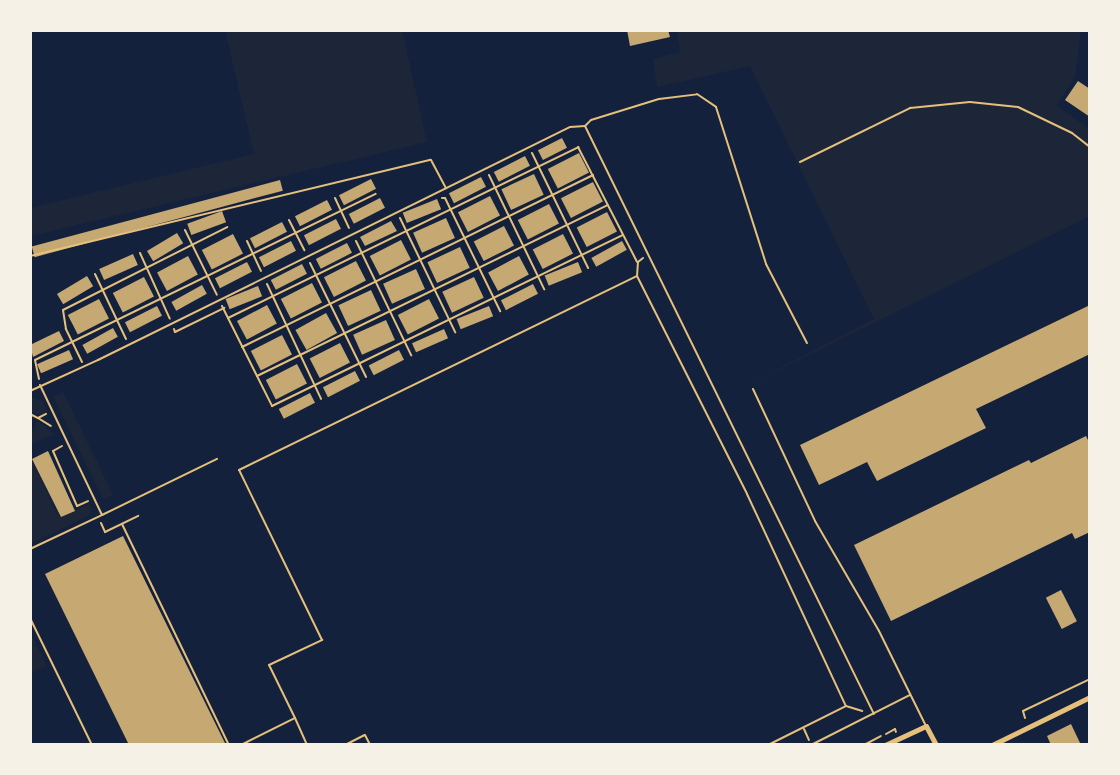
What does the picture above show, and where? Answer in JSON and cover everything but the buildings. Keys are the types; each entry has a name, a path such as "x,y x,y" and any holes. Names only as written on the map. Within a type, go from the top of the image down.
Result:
{"street":[{"path":"992,745 1090,697"},
{"path":"885,745 926,726 936,745"}],"lane":[{"path":"30,391 129,345 570,127 585,126 591,120 659,99 697,94 716,107 766,264 807,343"},
{"path":"585,126 874,714"},
{"path":"30,256 431,160 446,189"},
{"path":"40,385 102,515"},
{"path":"753,389 815,521 879,631 926,726"},
{"path":"30,549 217,459"},
{"path":"30,618 92,745"},
{"path":"811,745 911,694"}],"path":[{"path":"800,162 910,108 970,102 1018,107 1072,133 1090,147"},
{"path":"228,318 578,147 638,262 637,276 747,494 846,706"},
{"path":"529,148 588,268"},
{"path":"486,170 544,289"},
{"path":"242,347 592,176"},
{"path":"40,385 35,360 376,194"},
{"path":"430,197 445,198 500,311"},
{"path":"335,198 411,355"},
{"path":"257,376 608,205"},
{"path":"397,213 455,332"},
{"path":"289,220 366,377"},
{"path":"84,366 66,329 63,310 227,227"},
{"path":"185,230 272,406 622,235"},
{"path":"247,241 321,399"},
{"path":"638,262 642,259 646,249"},
{"path":"140,253 162,298 175,332 224,308"},
{"path":"95,274 129,345"},
{"path":"307,745 269,665 322,640 239,470 637,276"},
{"path":"30,414 38,418 52,411"},
{"path":"122,524 229,745"},
{"path":"1029,727 1023,711 1090,679"},
{"path":"768,745 846,706 874,714"},
{"path":"242,745 295,718"},
{"path":"803,728 811,745"},
{"path":"345,745 365,735 370,745"}],"shaded area":[{"path":"225,30 402,30 427,142 30,236 30,208 254,154"},
{"path":"676,30 1081,30 1075,76 1057,106 1090,129 1090,216 738,390 874,319 750,66 657,87 653,59 681,52"},
{"path":"63,392 113,494 103,499 53,397"},
{"path":"32,398 43,401 47,412 40,415 30,412"},
{"path":"38,421 54,434 30,445 30,433 34,430 35,422"},
{"path":"30,457 59,518 89,504 92,510 88,516 30,544"},
{"path":"30,632 47,666 30,673"}]}
